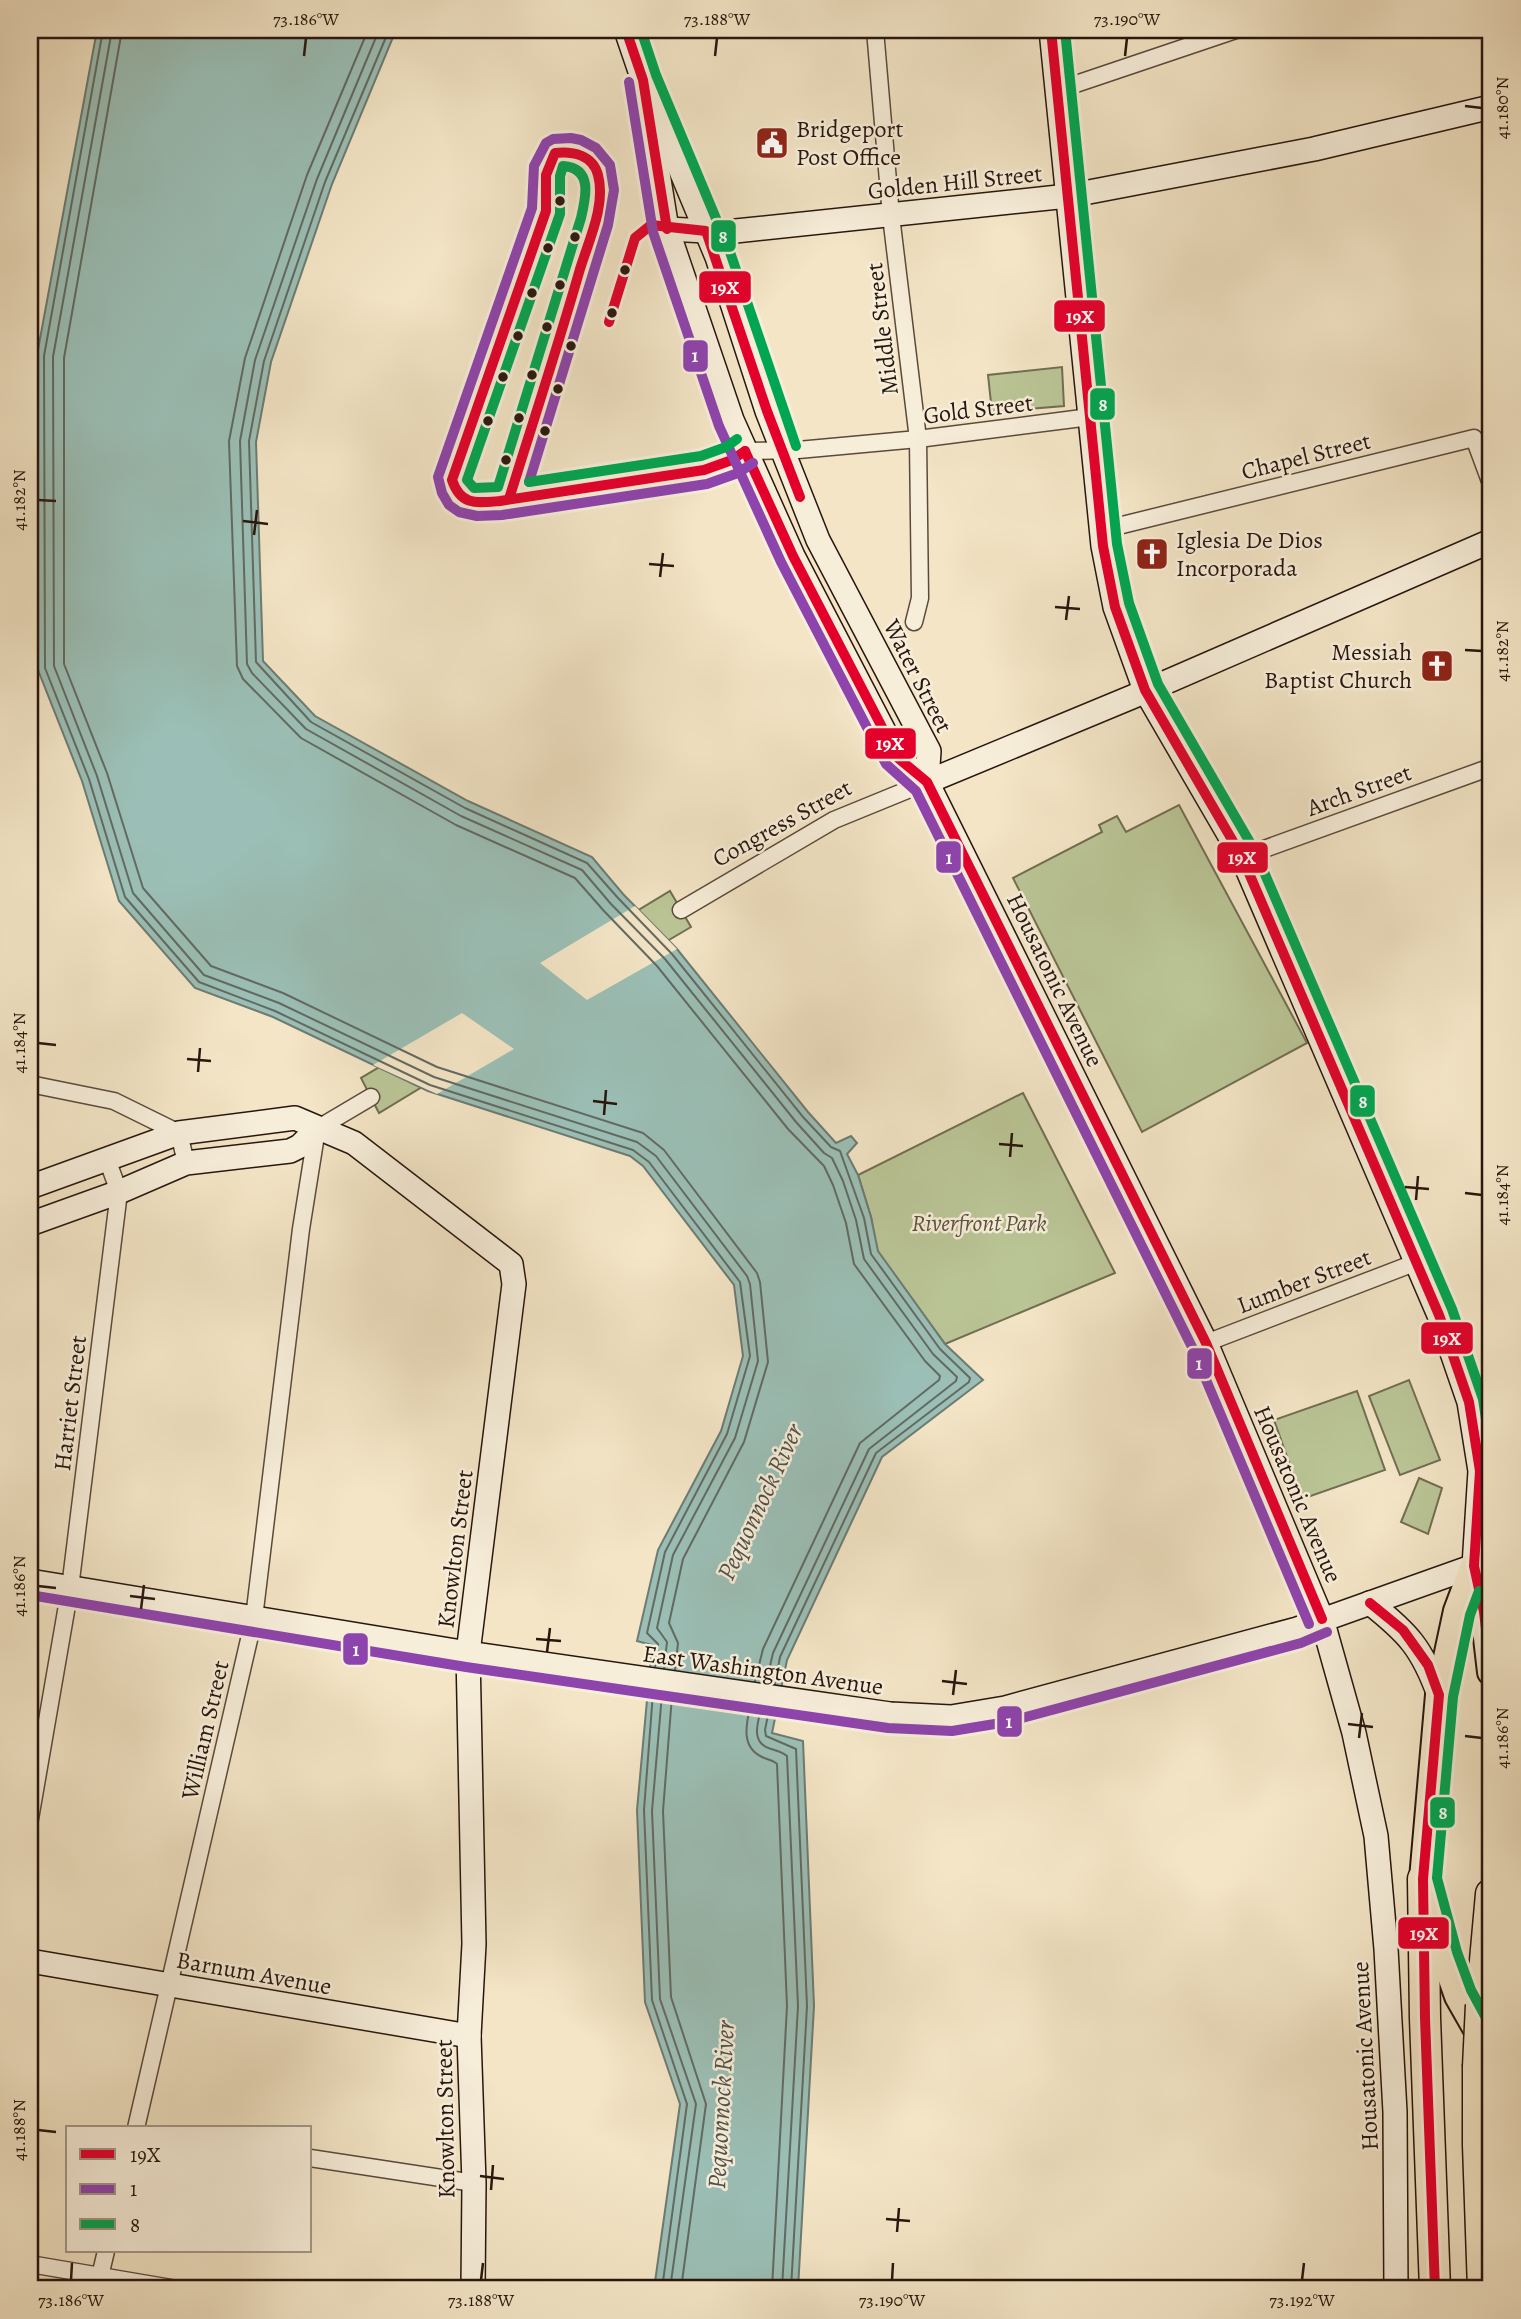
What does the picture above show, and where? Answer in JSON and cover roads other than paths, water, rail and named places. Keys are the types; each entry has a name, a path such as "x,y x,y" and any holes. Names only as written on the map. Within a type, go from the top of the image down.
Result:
{"highway":[{"path":"1423,1879 1424,2018 1435,2289"},
{"path":"1483,2289 1478,2145 1485,2061 1481,2005 1491,1894"}],"main road":[{"name":"Water Street","path":"626,30 643,80 706,231 783,451 818,540 929,751 927,782"},
{"path":"1051,30 1102,530 1115,607 1145,690 1242,856 1439,1315 1469,1402 1480,1471 1484,1612 1491,1672"},
{"name":"Water Street","path":"643,80 667,229 729,412 793,556 898,758 927,782"},
{"name":"Golden Hill Street","path":"667,229 726,232 1068,196 1314,149 1491,107"},
{"name":"Congress Street","path":"927,782 1491,541"},
{"name":"Housatonic Avenue","path":"927,782 1206,1343 1322,1619 1354,1733 1376,1836 1386,1949 1395,2112 1396,2289"},
{"path":"30,1187 179,1133 284,1118 304,1120 317,1129 300,1146 289,1151 186,1163 118,1192 30,1224"},
{"name":"Knowlton Street","path":"317,1129 337,1134 354,1143 511,1264 514,1284 468,1653 474,1944 469,2036 474,2183 473,2289"},
{"path":"1483,1566 1457,1611 1439,1695 1423,1879 1444,1956 1485,2061"},
{"name":"East Washington Avenue","path":"30,1581 628,1677 890,1714 951,1717 991,1710 1297,1629 1483,1566"},
{"path":"1370,1603 1403,1630 1428,1665 1439,1695"},
{"name":"Barnum Avenue","path":"30,1961 469,2036"}],"street":[{"name":"Middle Street","path":"875,30 891,216 918,439 920,598 914,622"},
{"path":"1058,90 1236,30"},
{"name":"Gold Street","path":"746,451 783,451 918,439 1090,417"},
{"name":"Chapel Street","path":"1102,530 1474,438 1491,484"},
{"name":"Arch Street","path":"1242,856 1491,767"},
{"name":"Congress Street","path":"681,910 834,820 927,782"},
{"path":"30,1084 114,1101 179,1133 186,1163"},
{"path":"317,1129 371,1097"},
{"name":"William Street","path":"136,2126 254,1618 301,1229 317,1129"},
{"name":"Harriet Street","path":"30,1819 71,1588 118,1192 107,1159"},
{"name":"Lumber Street","path":"1206,1343 1417,1262"},
{"path":"312,2158 474,2183"},
{"path":"98,2283 106,2252"},
{"path":"30,2264 98,2283 177,2289"}],"water":[{"name":"Pequonnock River","path":"97,30 396,30 332,184 271,362 256,442 263,661 315,716 468,801 592,857 623,894 677,949 836,1143 851,1136 857,1143 847,1154 858,1175 878,1251 945,1344 983,1380 882,1457 787,1660 772,1733 803,1741 814,2006 798,2289 654,2289 680,2104 645,2002 637,1810 652,1645 637,1641 658,1550 721,1431 743,1356 734,1285 643,1166 630,1156 428,1091 273,1017 195,988 119,901 82,781 38,670 37,355"}],"place":[{"name":"Bridgeport Post Office","path":"772,143"},
{"name":"Iglesia De Dios Incorporada","path":"1152,554"},
{"name":"Messiah Baptist Church","path":"1437,666"}],"park label":[{"name":"Riverfront Park","path":"979,1223"}]}
